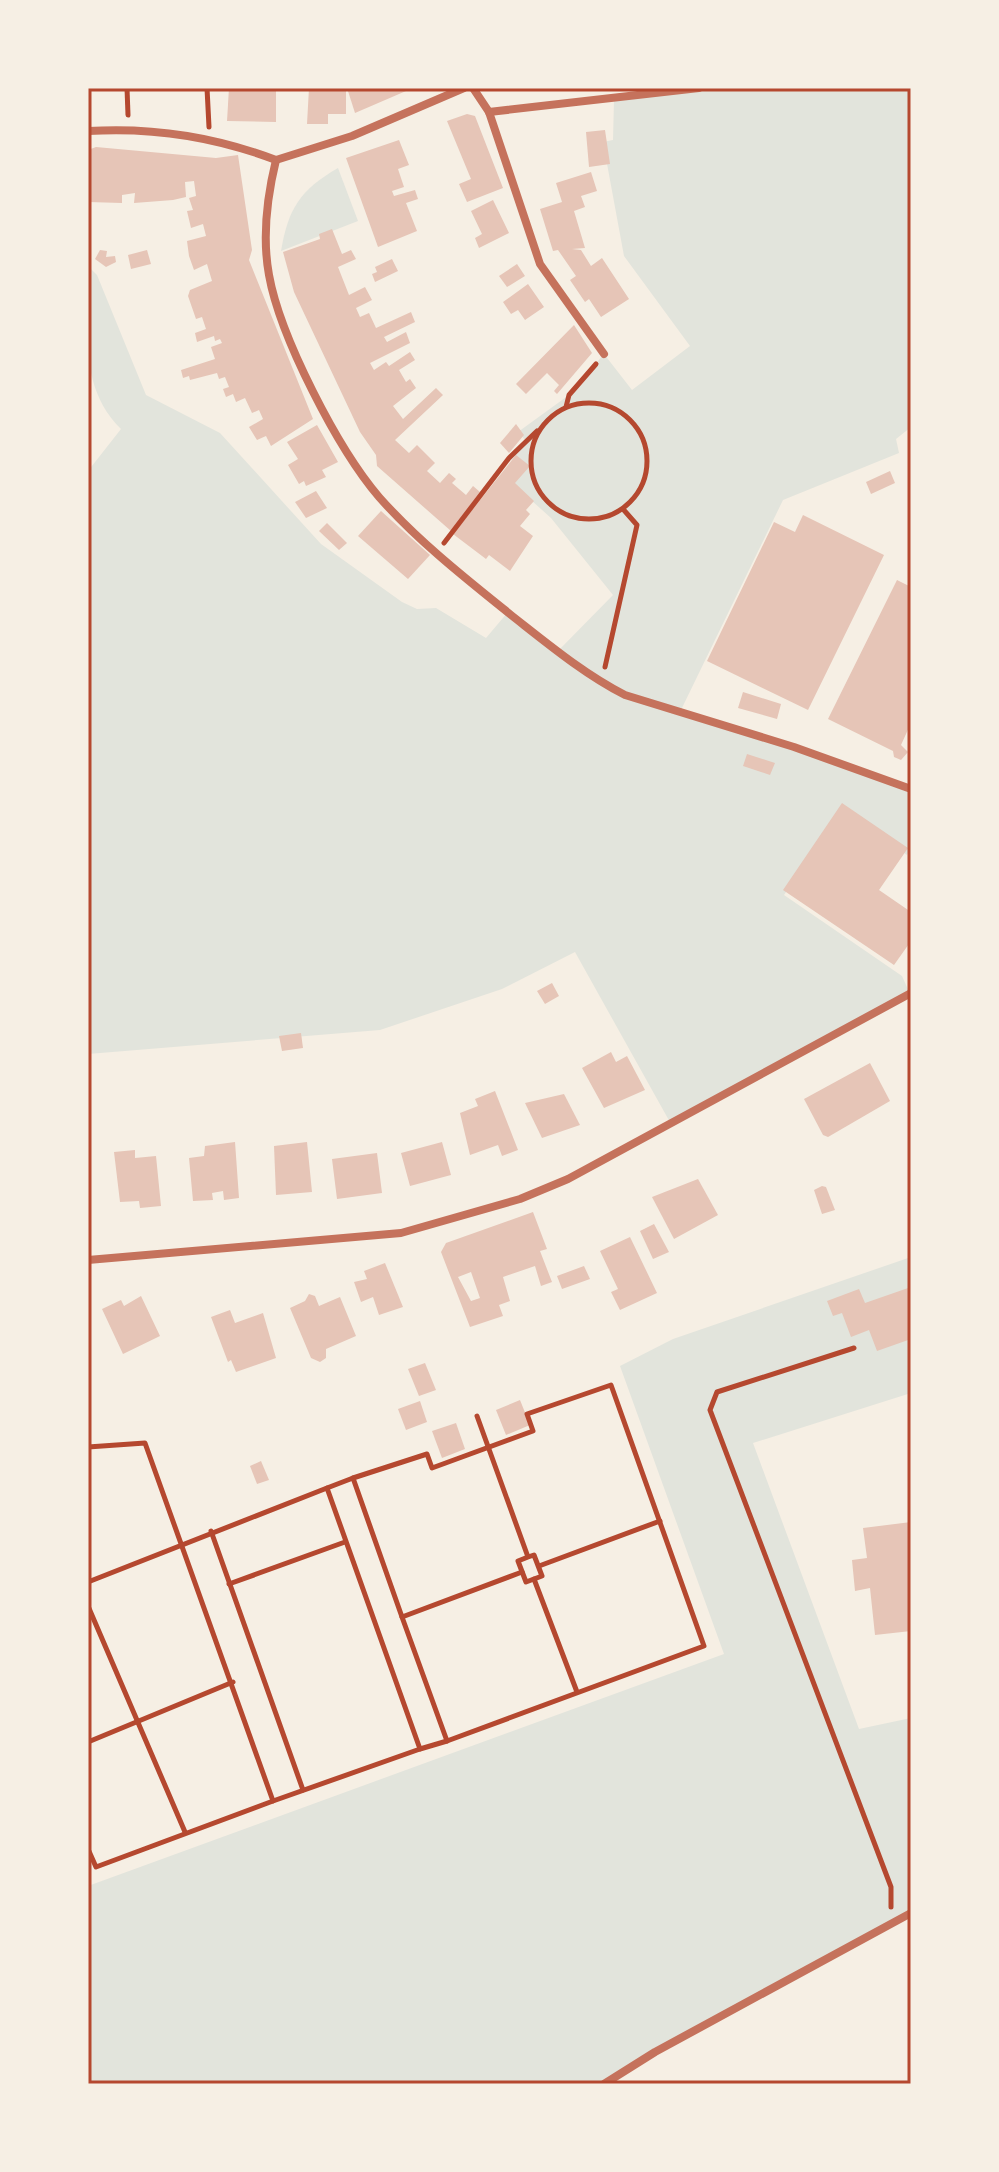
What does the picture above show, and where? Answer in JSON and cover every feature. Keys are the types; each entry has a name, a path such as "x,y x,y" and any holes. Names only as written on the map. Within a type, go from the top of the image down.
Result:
{"street":[{"path":"88,131 128,129 210,138 276,160 352,136 464,88"},
{"path":"473,88 489,112 540,264 604,354"},
{"path":"489,112 699,88"},
{"path":"276,160 266,239 269,276 286,330 330,426 378,496 436,553 601,683 650,704 794,747 911,789"},
{"path":"88,1260 401,1233 520,1199 568,1179 911,993"},
{"path":"604,2084 655,2052 911,1913"}],"path":[{"path":"127,88 128,129"},
{"path":"207,88 210,138"},
{"path":"566,407 569,395 604,354"},
{"path":"436,553 509,458 548,419 566,407 584,403 604,404 621,412 635,425 644,441 648,460 645,479 637,496 623,509 606,517 587,520 568,516 551,506 539,491 532,463 537,435 548,419"},
{"path":"601,683 637,525 623,509"},
{"path":"854,1348 717,1392 710,1410 891,1887 886,1926"},
{"path":"88,1582 211,1531 353,1478 427,1454 432,1468 488,1448 533,1431 527,1414 611,1385 704,1646 447,1741 185,1832 96,1867 88,1849"},
{"path":"477,1416 528,1557"},
{"path":"88,1447 145,1443 273,1801"},
{"path":"353,1478 447,1741"},
{"path":"327,1488 420,1749"},
{"path":"539,1566 660,1521"},
{"path":"211,1531 303,1790"},
{"path":"229,1584 345,1542"},
{"path":"534,1555 539,1566 542,1576 526,1582 518,1561 534,1555"},
{"path":"402,1617 522,1572"},
{"path":"534,1579 577,1692"},
{"path":"88,1606 185,1832"},
{"path":"88,1742 233,1682"}],"shaded area":[{"path":"690,88 911,88 911,427 896,439 899,453 783,500 680,712 911,789 911,848 907,855 841,811 784,895 902,976 910,994 671,1124 575,952 502,989 380,1030 88,1054 88,471 121,429 107,412 91,374 87,331 88,266 97,275 146,395 220,433 321,544 402,602 417,609 436,608 486,638 508,612 558,651 613,595 551,518 512,483 522,469 509,458 526,441 518,432 569,395 604,354 632,390 690,346 624,256 603,142 613,140 614,100"},
{"path":"338,168 358,221 281,251 288,223 298,202 314,184"},
{"path":"911,1257 911,1393 753,1443 859,1729 911,1718 911,1913 604,2084 88,2084 88,1886 724,1654 620,1366 673,1339"}],"building":[{"path":"229,88 276,88 276,122 227,121"},
{"path":"309,88 346,88 346,114 328,114 328,124 307,124"},
{"path":"347,88 413,88 355,113"},
{"path":"467,114 475,116 503,188 467,202 459,184 471,179 447,121"},
{"path":"605,130 610,164 589,167 586,132"},
{"path":"399,140 409,165 398,169 404,187 392,191 394,196 415,190 418,199 406,203 417,231 378,247 346,158"},
{"path":"96,147 216,158 238,155 252,250 249,260 313,419 271,446 266,436 257,440 249,427 263,419 259,410 252,413 245,398 236,402 233,394 226,397 223,389 229,387 225,377 219,379 217,373 190,380 189,376 183,378 181,370 215,359 211,347 222,343 220,339 215,341 214,336 197,342 195,333 206,329 202,317 196,319 188,296 190,290 212,281 207,264 194,270 189,256 187,241 206,236 203,224 191,228 187,211 193,210 189,198 196,196 194,181 185,182 186,197 173,200 134,203 135,193 122,195 122,203 88,202 88,150"},
{"path":"591,172 597,191 581,196 585,207 574,211 585,248 572,249 581,250 591,266 602,258 629,299 601,317 589,299 585,302 570,280 576,276 558,250 553,251 540,209 562,202 556,183"},
{"path":"493,200 509,233 479,248 475,238 482,234 471,211"},
{"path":"332,229 342,254 351,250 356,259 338,267 349,295 365,287 372,300 356,308 360,317 369,313 376,328 411,312 415,322 384,337 387,342 406,332 410,343 370,363 374,370 386,362 389,366 410,352 415,360 399,370 406,382 410,379 416,388 393,406 403,419 436,388 443,395 395,440 409,453 417,445 435,463 427,471 440,483 449,473 456,479 452,483 466,495 473,486 480,492 451,531 377,466 376,455 360,432 294,292 283,252 320,239 319,234"},
{"path":"100,250 107,251 106,257 115,256 116,262 106,267 95,259"},
{"path":"147,250 151,264 131,269 128,255"},
{"path":"392,259 398,271 375,282 372,274 377,272 375,267"},
{"path":"517,264 525,276 507,287 499,276"},
{"path":"528,284 544,307 525,320 518,310 511,314 503,302"},
{"path":"574,325 592,353 557,394 554,391 559,385 547,373 526,394 516,384"},
{"path":"516,424 524,435 509,453 500,443"},
{"path":"317,425 338,462 322,470 326,477 306,486 304,481 299,484 288,465 298,459 287,442"},
{"path":"516,455 530,466 515,483 534,501 526,510 530,514 520,526 533,536 510,571 489,555 486,559 453,534"},
{"path":"890,471 895,483 871,494 866,482"},
{"path":"316,491 327,508 306,518 295,502"},
{"path":"381,511 430,555 408,579 358,536"},
{"path":"803,515 884,555 808,710 707,661 774,522 795,532"},
{"path":"327,523 347,543 339,550 319,531"},
{"path":"897,580 911,587 911,723 901,745 908,752 901,760 894,757 893,751 828,719"},
{"path":"743,692 781,704 777,719 738,708"},
{"path":"747,754 775,763 770,775 743,766"},
{"path":"842,803 908,848 879,890 911,912 911,941 894,965 783,890"},
{"path":"552,983 559,996 545,1004 537,991"},
{"path":"301,1033 303,1048 282,1051 279,1036"},
{"path":"611,1052 616,1062 627,1056 645,1090 604,1108 582,1068"},
{"path":"870,1063 890,1101 828,1137 823,1135 804,1099"},
{"path":"495,1091 518,1150 502,1156 498,1145 470,1155 460,1113 478,1106 475,1099"},
{"path":"564,1094 580,1125 542,1138 525,1103"},
{"path":"235,1142 239,1198 224,1200 223,1191 212,1193 213,1200 193,1201 189,1158 204,1156 205,1146"},
{"path":"307,1142 312,1192 276,1195 274,1146"},
{"path":"442,1142 451,1175 410,1186 401,1153"},
{"path":"135,1150 135,1158 156,1156 161,1206 140,1208 139,1201 120,1202 114,1152"},
{"path":"377,1153 382,1193 337,1199 332,1159"},
{"path":"698,1179 718,1215 674,1239 652,1197"},
{"path":"826,1187 835,1210 822,1214 814,1190"},
{"path":"533,1212 547,1249 540,1251 552,1282 541,1286 535,1266 503,1277 510,1301 499,1305 503,1316 470,1327 441,1252 446,1243","holes":["471,1272 480,1298 471,1301 458,1277"]},
{"path":"654,1224 669,1252 653,1259 640,1231"},
{"path":"630,1237 657,1293 620,1310 611,1292 618,1289 600,1251"},
{"path":"385,1263 403,1307 379,1315 373,1297 361,1302 354,1282 367,1279 364,1271"},
{"path":"584,1266 590,1279 562,1289 557,1276"},
{"path":"911,1287 911,1339 877,1351 869,1330 851,1337 842,1313 833,1316 827,1301 859,1289 865,1303"},
{"path":"309,1294 315,1296 319,1306 340,1297 356,1336 326,1349 326,1358 320,1362 311,1358 290,1308 305,1301"},
{"path":"141,1296 160,1336 123,1354 102,1309 121,1300 124,1306"},
{"path":"230,1310 235,1323 263,1313 276,1358 236,1372 231,1360 228,1362 211,1317"},
{"path":"425,1363 436,1390 419,1396 408,1369"},
{"path":"520,1400 530,1425 506,1435 496,1410"},
{"path":"420,1401 427,1422 406,1430 398,1409"},
{"path":"456,1423 465,1449 442,1458 432,1431"},
{"path":"261,1461 269,1480 257,1484 250,1466"},
{"path":"911,1522 911,1631 875,1635 870,1588 855,1591 852,1560 867,1558 863,1528"}]}
